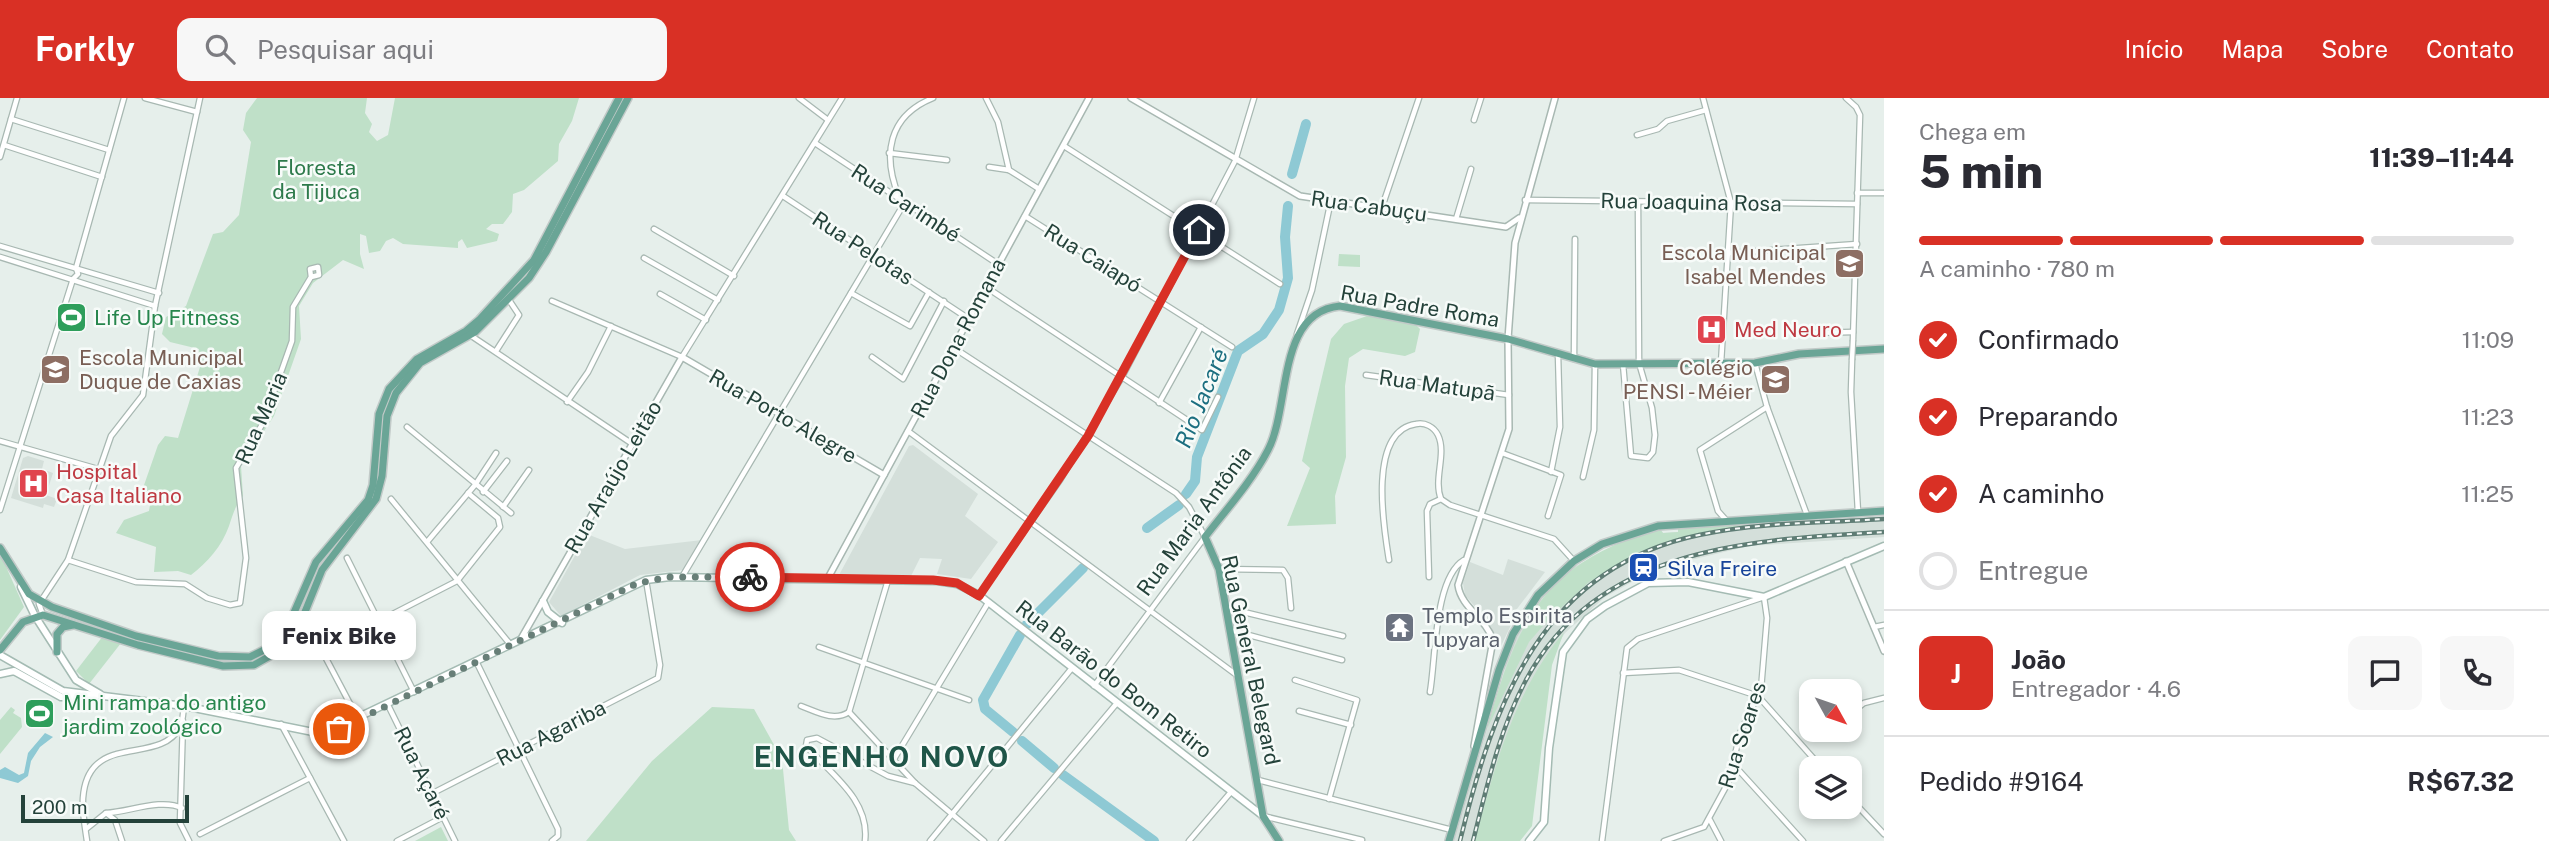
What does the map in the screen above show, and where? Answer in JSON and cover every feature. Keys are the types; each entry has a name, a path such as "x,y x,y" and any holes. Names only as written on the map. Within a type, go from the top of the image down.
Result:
{"main road":[{"path":"15,574 25,589 40,602 136,636 218,656 250,657 274,645 286,631 316,562 368,500 373,485 379,414 389,389 416,359 466,331 479,320 534,260 619,98"},
{"path":"0,653 23,622 39,615 138,645 223,666 245,667 274,656 296,634 322,570 376,499 382,476 387,416 396,393 420,363 470,335 509,300 547,253 628,98"},
{"name":"Rua Padre Roma","path":"1297,337 1310,317 1321,310 1340,306 1508,339 1595,364 1755,363 1799,354 1884,349"},
{"name":"Rua Maria Antônia","path":"1205,537 1270,446 1297,337"},
{"path":"1449,841 1513,634 1538,594 1572,559 1639,530 1726,520 1884,511"},
{"name":"Rua General Belegard","path":"1205,537 1219,569 1263,816"},
{"path":"1529,841 1544,822 1562,657 1571,638 1587,620 1636,588 1658,581 1699,584 1764,597 1884,546"},
{"path":"0,548 8,555 15,574 57,652 81,685 108,697"},
{"name":"Rua Barão do Bom Retiro","path":"0,653 63,691 184,706 281,723 323,734 388,705 522,637 562,623 646,580 682,577 828,578 957,583 979,596 1263,816 1279,841"},
{"path":"543,601 548,612 562,623"},
{"path":"57,652 59,631 71,625 82,626"},
{"name":"Rua Barão do Bom Retiro","path":"0,674 14,671 65,698 108,697"}],"street":[{"path":"0,157 17,98"},
{"path":"0,510 71,279 78,274 74,267 124,98"},
{"path":"145,98 197,112"},
{"path":"39,615 40,602 68,560 99,469 117,426 143,395 155,306 200,98"},
{"path":"799,98 828,120"},
{"name":"Rua Araújo Leitão","path":"522,637 682,357 842,98"},
{"path":"899,198 891,178 889,153 898,122 932,98"},
{"path":"986,98 1004,143 1009,170"},
{"name":"Rua Dona Romana","path":"828,578 1089,98"},
{"name":"Rua Cabuçu","path":"1131,98 1293,193 1506,227"},
{"path":"979,596 1088,436 1122,377 1235,161 1254,98"},
{"path":"1382,207 1419,98"},
{"path":"1474,120 1481,98"},
{"path":"1469,771 1493,640 1487,627 1459,593 1464,560 1509,429 1508,339 1515,243 1555,98"},
{"path":"1703,98 1731,203 1721,363"},
{"path":"1846,98 1860,115 1851,392 1858,512"},
{"path":"1637,135 1658,129 1667,121 1706,110"},
{"path":"11,119 109,150"},
{"name":"Rua Carimbé","path":"815,143 998,264"},
{"path":"1064,146 1280,284"},
{"path":"2,147 102,177"},
{"path":"889,153 947,160"},
{"path":"989,167 1009,170 1039,189"},
{"path":"1456,219 1471,169"},
{"path":"881,186 891,178"},
{"path":"1857,192 1884,193"},
{"name":"Rua Pelotas","path":"783,196 969,319"},
{"name":"Rua Maria Antônia","path":"1297,337 1300,320 1312,290 1331,200"},
{"name":"Rua Joaquina Rosa","path":"1525,200 1857,204"},
{"path":"1623,363 1630,452 1637,459 1651,456 1656,435 1652,408 1639,363 1638,201"},
{"path":"682,577 905,202"},
{"name":"Rua Caiapó","path":"1025,216 1232,347"},
{"path":"1515,243 1512,232 1506,227 1521,216"},
{"path":"654,229 734,276"},
{"path":"1574,239 1574,359"},
{"path":"1729,253 1857,244"},
{"path":"0,246 159,293"},
{"path":"0,257 155,306"},
{"path":"644,258 718,300"},
{"path":"71,279 67,270 74,267"},
{"name":"Rua Maria","path":"68,560 136,582 185,584 206,598 236,605 242,598 246,558 236,468 263,423 292,341 293,307 311,277"},
{"path":"986,287 1202,430 1218,397"},
{"path":"851,293 909,326 929,292"},
{"path":"660,294 706,320"},
{"path":"496,351 519,315 509,300"},
{"path":"552,301 682,357"},
{"path":"872,356 903,379 944,301"},
{"path":"567,402 588,372 611,326"},
{"path":"1159,403 1201,327"},
{"path":"1811,333 1853,332"},
{"path":"470,335 631,443"},
{"name":"Rua General Belegard","path":"954,348 1177,493 1189,507 1205,537"},
{"path":"1551,472 1560,427 1558,354"},
{"name":"Rua Porto Alegre","path":"682,357 884,475"},
{"path":"1755,363 1767,407 1807,515"},
{"path":"1583,477 1594,430 1595,364"},
{"name":"Rua Matupã","path":"1366,375 1509,395"},
{"path":"1726,520 1718,511 1700,450 1767,407"},
{"path":"1389,560 1381,494 1382,475 1397,435 1414,424 1431,427 1438,437 1441,499"},
{"path":"407,427 511,513"},
{"path":"908,431 1239,677"},
{"path":"0,441 99,469"},
{"path":"427,542 475,485 496,453"},
{"path":"1502,453 1560,475 1562,479 1548,516"},
{"path":"483,492 507,461"},
{"path":"503,507 529,470"},
{"path":"379,621 457,580 500,527 498,518 468,493"},
{"path":"391,499 510,644"},
{"path":"1441,499 1450,505 1481,512 1554,539 1572,559"},
{"path":"1429,577 1427,511 1430,505 1441,499"},
{"name":"Rua Maria Antônia","path":"1094,686 1205,537"},
{"path":"347,558 414,692"},
{"path":"1430,692 1442,597 1453,569 1464,560"},
{"path":"1846,561 1884,651"},
{"path":"1219,569 1283,570 1288,578 1291,608"},
{"path":"801,706 831,716 843,716 849,712 888,579"},
{"name":"Rua Agariba","path":"431,794 652,683 661,673 646,580"},
{"path":"1602,841 1627,648 1638,639 1764,597"},
{"name":"Rua Soares","path":"1710,820 1734,764 1740,733 1758,696 1767,618 1764,597"},
{"path":"894,759 988,603"},
{"path":"1226,608 1343,636"},
{"path":"1874,627 1884,625"},
{"path":"310,628 358,719"},
{"path":"1229,629 1342,660"},
{"path":"820,647 864,660 969,699"},
{"path":"475,661 558,829 558,836 552,841"},
{"path":"930,841 1072,668"},
{"path":"1623,673 1679,670 1758,696 1810,756"},
{"path":"1295,680 1356,698 1351,726 1329,799"},
{"path":"1862,704 1884,698"},
{"path":"1001,841 1117,704"},
{"name":"Rua Açaré","path":"388,705 455,841"},
{"path":"184,706 180,823 189,841"},
{"path":"87,841 84,789 97,765 115,753 167,741 180,728 184,706"},
{"path":"849,712 915,783 984,841"},
{"path":"1298,712 1351,726"},
{"path":"281,723 342,840"},
{"path":"865,841 863,811 839,779 806,746 807,740 817,738 888,776 915,783"},
{"path":"1734,764 1803,841"},
{"path":"200,834 310,778"},
{"path":"1258,780 1452,830"},
{"path":"1189,841 1231,792"},
{"path":"86,830 106,813 153,806 175,805 182,808"},
{"path":"1862,811 1884,834"},
{"path":"106,813 114,820 122,841"},
{"path":"1263,816 1362,840"},
{"path":"397,841 443,817"},
{"path":"1664,841 1698,830 1710,820 1721,841"}],"shaded area":[{"name":"Colégio PENSI - Méier","path":"1783,369 1785,387 1768,388 1766,371"},
{"path":"913,445 978,494 965,516 998,542 971,579 937,574 942,559 920,558 911,576 839,575 909,446"},
{"name":"Hospital Casa Italiano","path":"28,456 44,461 42,469 53,473 46,495 57,499 54,507 44,504 43,508 11,498 23,458"},
{"path":"1884,516 1884,537 1749,546 1657,568 1605,597 1565,633 1542,668 1484,841 1454,841 1512,645 1542,597 1574,567 1624,540 1661,530 1663,533 1678,532 1678,528"},
{"path":"587,534 625,549 702,540 683,570 640,575 561,616 549,602"},
{"path":"1508,559 1545,572 1507,622 1511,625 1501,646 1489,623 1465,595 1463,583 1470,562 1503,575"}],"green space":[{"name":"Floresta da Tijuca","path":"257,98 367,98 365,113 372,124 369,132 377,141 388,135 395,98 579,98 572,121 559,144 558,161 524,190 513,194 512,212 503,224 492,224 486,229 499,234 497,241 467,248 462,239 458,242 458,248 403,244 393,238 386,241 380,251 369,253 366,236 360,234 360,254 364,269 343,260 313,283 299,306 301,339 274,416 241,466 243,496 226,533 208,559 191,575 178,571 154,572 156,547 116,533 124,520 149,511 151,499 143,488 158,445 165,436 178,438 200,367 199,349 170,342 162,334 166,317 186,306 213,234 223,232 239,215 251,142 243,130 246,113"},
{"path":"1339,254 1360,255 1360,267 1338,266"},
{"path":"1367,316 1416,325 1420,329 1415,352 1405,356 1363,349 1349,358 1345,386 1346,457 1335,496 1336,524 1287,526 1310,468 1302,461 1331,339 1344,324"},
{"path":"1752,524 1665,542 1637,553 1589,582 1549,619 1529,642 1487,729 1510,656 1524,627 1541,601 1562,578 1588,559 1620,543 1660,529 1663,533 1678,532 1678,528"},
{"path":"0,553 24,607 0,640"},
{"path":"1564,632 1552,665 1532,826 1520,841 1475,841 1490,785 1519,705 1531,680"},
{"path":"103,636 121,643 89,684 76,671"},
{"path":"11,707 15,710 13,713 21,718 22,727 0,754 0,720"},
{"path":"712,707 754,709 782,759 789,830 796,841 586,841 652,761"},
{"path":"441,827 448,841 415,841"}],"water":[{"path":"45,733 53,737 40,747 31,761 28,776 18,783 0,778 0,770 5,767 19,775 24,773 28,753"}],"waterway":[{"name":"Rio Jacaré","path":"1292,174 1306,124"},
{"name":"Rio Jacaré","path":"1186,494 1195,481 1197,457 1238,351 1263,334 1279,310 1288,278 1285,237 1288,206"},
{"name":"Rio Jacaré","path":"1147,528 1179,505"},
{"name":"Rio Jacaré","path":"1027,624 1083,568"},
{"name":"Rio Jacaré","path":"1013,732 985,709 983,700 1020,635"},
{"name":"Rio Jacaré","path":"1022,741 1054,768"},
{"name":"Rio Jacaré","path":"1063,775 1154,841"}],"railway":[{"path":"1460,841 1490,739 1509,692 1533,648 1563,610 1600,577 1645,552 1699,535 1768,525 1884,519"},
{"path":"1473,841 1501,739 1526,680 1557,635 1593,601 1636,576 1682,559 1731,547 1884,532"}],"way so far":[{"path":"339,729 522,637 562,623 646,580 670,577 750,577"}],"place":[{"name":"Escola Municipal Isabel Mendes","path":"1849,264"},
{"name":"Life Up Fitness","path":"71,317"},
{"name":"Med Neuro","path":"1711,329"},
{"name":"Escola Municipal Duque de Caxias","path":"56,369"},
{"name":"Colégio PENSI - Méier","path":"1776,379"},
{"name":"Hospital Casa Italiano","path":"33,483"},
{"name":"Silva Freire","path":"1644,568"},
{"name":"Templo Espirita Tupyara","path":"1399,627"},
{"name":"Mini rampa do antigo jardim zoológico","path":"40,714"},
{"name":"Fenix Bike","path":"339,729"}],"district":[{"name":"ENGENHO NOVO","path":"882,756"}],"route":[{"path":"750,577 933,580 957,583 979,596 1088,436 1199,230"}]}
